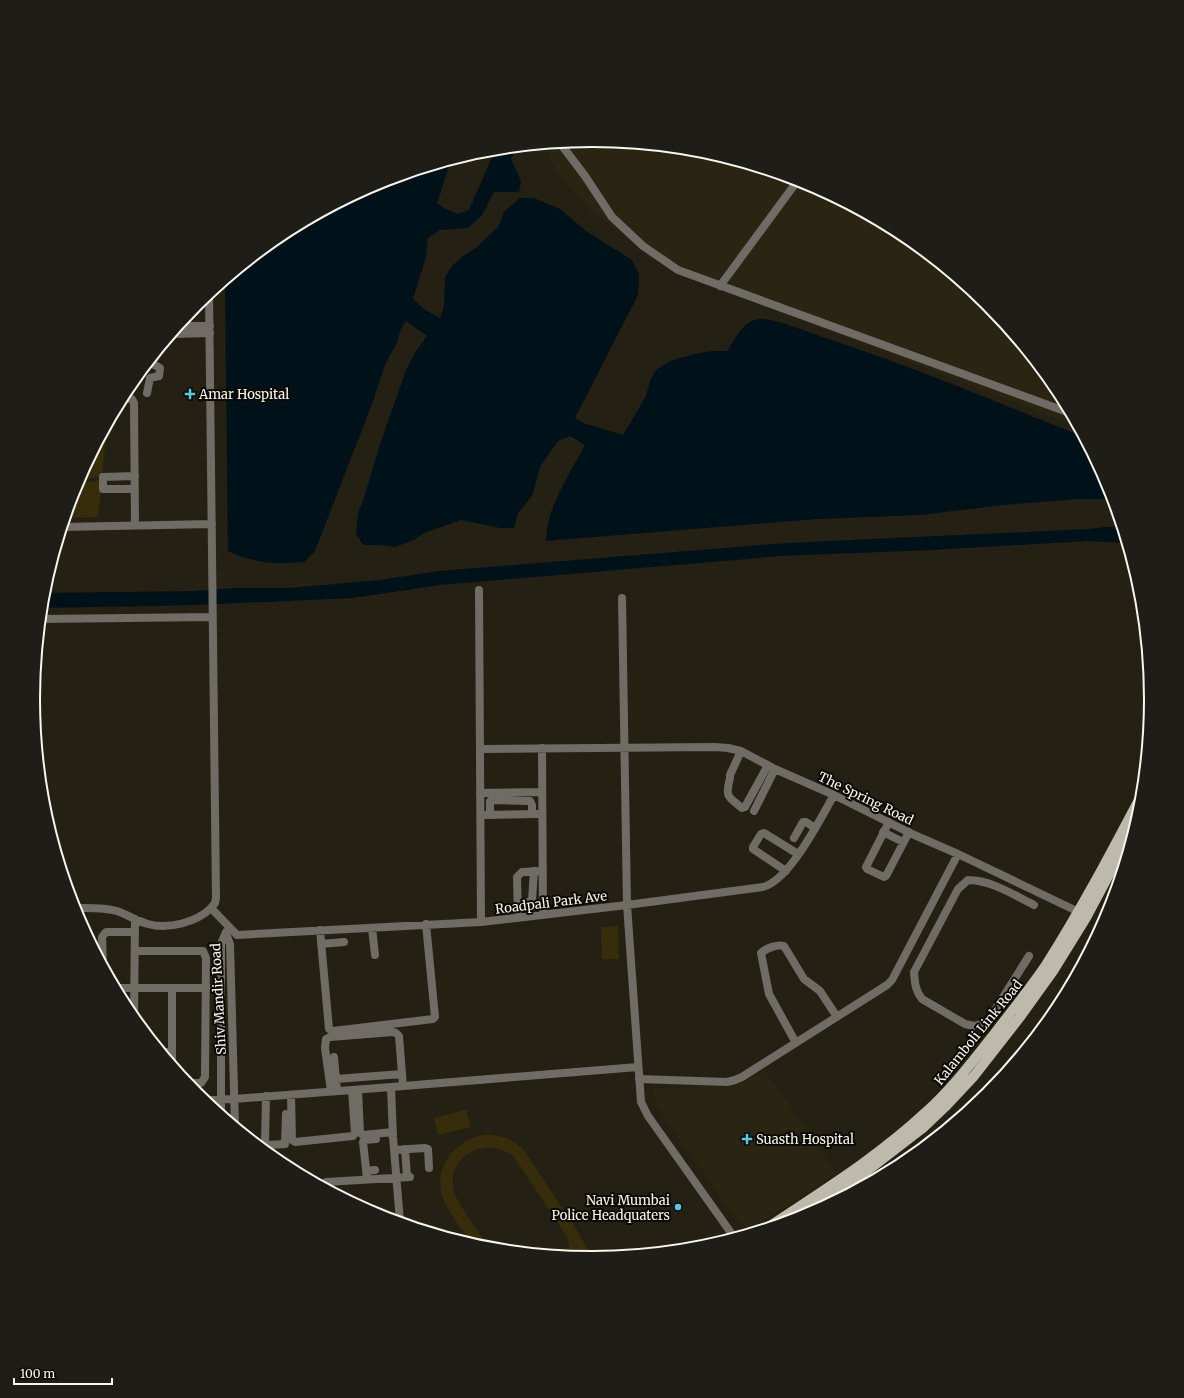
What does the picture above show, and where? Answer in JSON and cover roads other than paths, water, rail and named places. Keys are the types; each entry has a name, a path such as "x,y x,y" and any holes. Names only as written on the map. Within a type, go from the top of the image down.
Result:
{"main road":[{"name":"Kalamboli Link Road","path":"785,1216 861,1164 918,1120 966,1069 1012,1012 1083,914 1096,883 1131,815"},
{"name":"Kalamboli Link Road","path":"834,1195 890,1154 934,1118 958,1094 1004,1038 1053,971 1083,914 1124,844"}],"street":[{"path":"564,148 585,176 612,217 643,246 678,270 1063,411"},
{"path":"720,286 794,186"},
{"path":"81,908 100,908 116,911 150,925 176,925 202,917 212,908 215,903 209,302"},
{"path":"185,327 210,330"},
{"path":"179,333 210,330"},
{"path":"147,393 150,378 159,376 160,374 160,368 153,364"},
{"path":"129,399 132,399 134,403 135,525"},
{"path":"135,476 103,477 103,489 135,489"},
{"path":"126,477 126,489"},
{"path":"68,527 212,524"},
{"path":"479,590 481,922"},
{"path":"622,598 627,905 641,1102 648,1116 731,1233"},
{"path":"46,619 213,614"},
{"name":"The Spring Road","path":"480,749 715,747 741,751 1083,914"},
{"path":"518,902 529,902 532,900 538,871 542,748"},
{"path":"741,751 730,777 727,792 728,796 742,808 745,807 772,767"},
{"path":"754,811 772,767"},
{"path":"480,793 541,792"},
{"name":"Roadpali Park Ave","path":"212,908 238,935 481,922 764,887 769,885 786,871 834,795"},
{"path":"490,815 490,801 492,800 530,801 532,805 532,814"},
{"path":"480,815 541,814"},
{"path":"804,844 792,837 803,822 806,822 814,828"},
{"path":"889,822 866,867 867,869 886,876 909,832"},
{"path":"883,832 903,842"},
{"path":"786,871 753,849 761,834 764,833 798,854"},
{"path":"639,1080 727,1082 735,1080 887,985 892,980 958,854"},
{"path":"978,880 985,867"},
{"path":"518,918 517,876 522,872 538,871"},
{"path":"538,871 543,915"},
{"path":"1029,956 988,1021 974,1026 965,1024 922,999 915,986 914,972 958,889 968,880 978,880 1009,892 1034,905"},
{"path":"1009,892 1015,881"},
{"path":"134,1008 135,919"},
{"path":"226,923 226,934"},
{"path":"320,930 329,1029 334,1031 433,1020 435,1017 426,924"},
{"path":"372,928 374,955"},
{"path":"103,954 102,937 106,932 135,932"},
{"name":"Shiv Mandir Road","path":"221,1107 221,944 226,934"},
{"name":"Shiv Mandir Road","path":"226,934 230,944 235,1120"},
{"path":"321,944 344,942"},
{"path":"796,1043 769,994 761,953 765,950 780,945 784,946 804,979 820,991 837,1017"},
{"path":"135,951 203,951 206,958 205,1077 200,1083 196,1083"},
{"path":"122,988 221,988"},
{"path":"172,988 172,1057"},
{"path":"333,1080 325,1048 326,1039 330,1037 393,1032 399,1036 403,1086"},
{"path":"168,1052 172,1052"},
{"path":"334,1058 334,1091"},
{"path":"213,1099 355,1090 638,1067"},
{"path":"333,1080 402,1074"},
{"path":"391,1087 399,1216"},
{"path":"288,1095 292,1140 295,1142 353,1136 355,1133 355,1090"},
{"path":"355,1090 360,1133 363,1135 393,1135"},
{"path":"267,1145 285,1144 288,1095"},
{"path":"265,1144 266,1096"},
{"path":"366,1175 364,1140 393,1135"},
{"path":"366,1175 409,1177 405,1149"},
{"path":"394,1150 428,1149 429,1168"},
{"path":"326,1182 335,1184 349,1183 376,1170"}],"place":[{"name":"Amar Hospital","path":"190,394"},
{"name":"Suasth Hospital","path":"747,1139"},
{"name":"Navi Mumbai Police Headquaters","path":"678,1207"}]}
